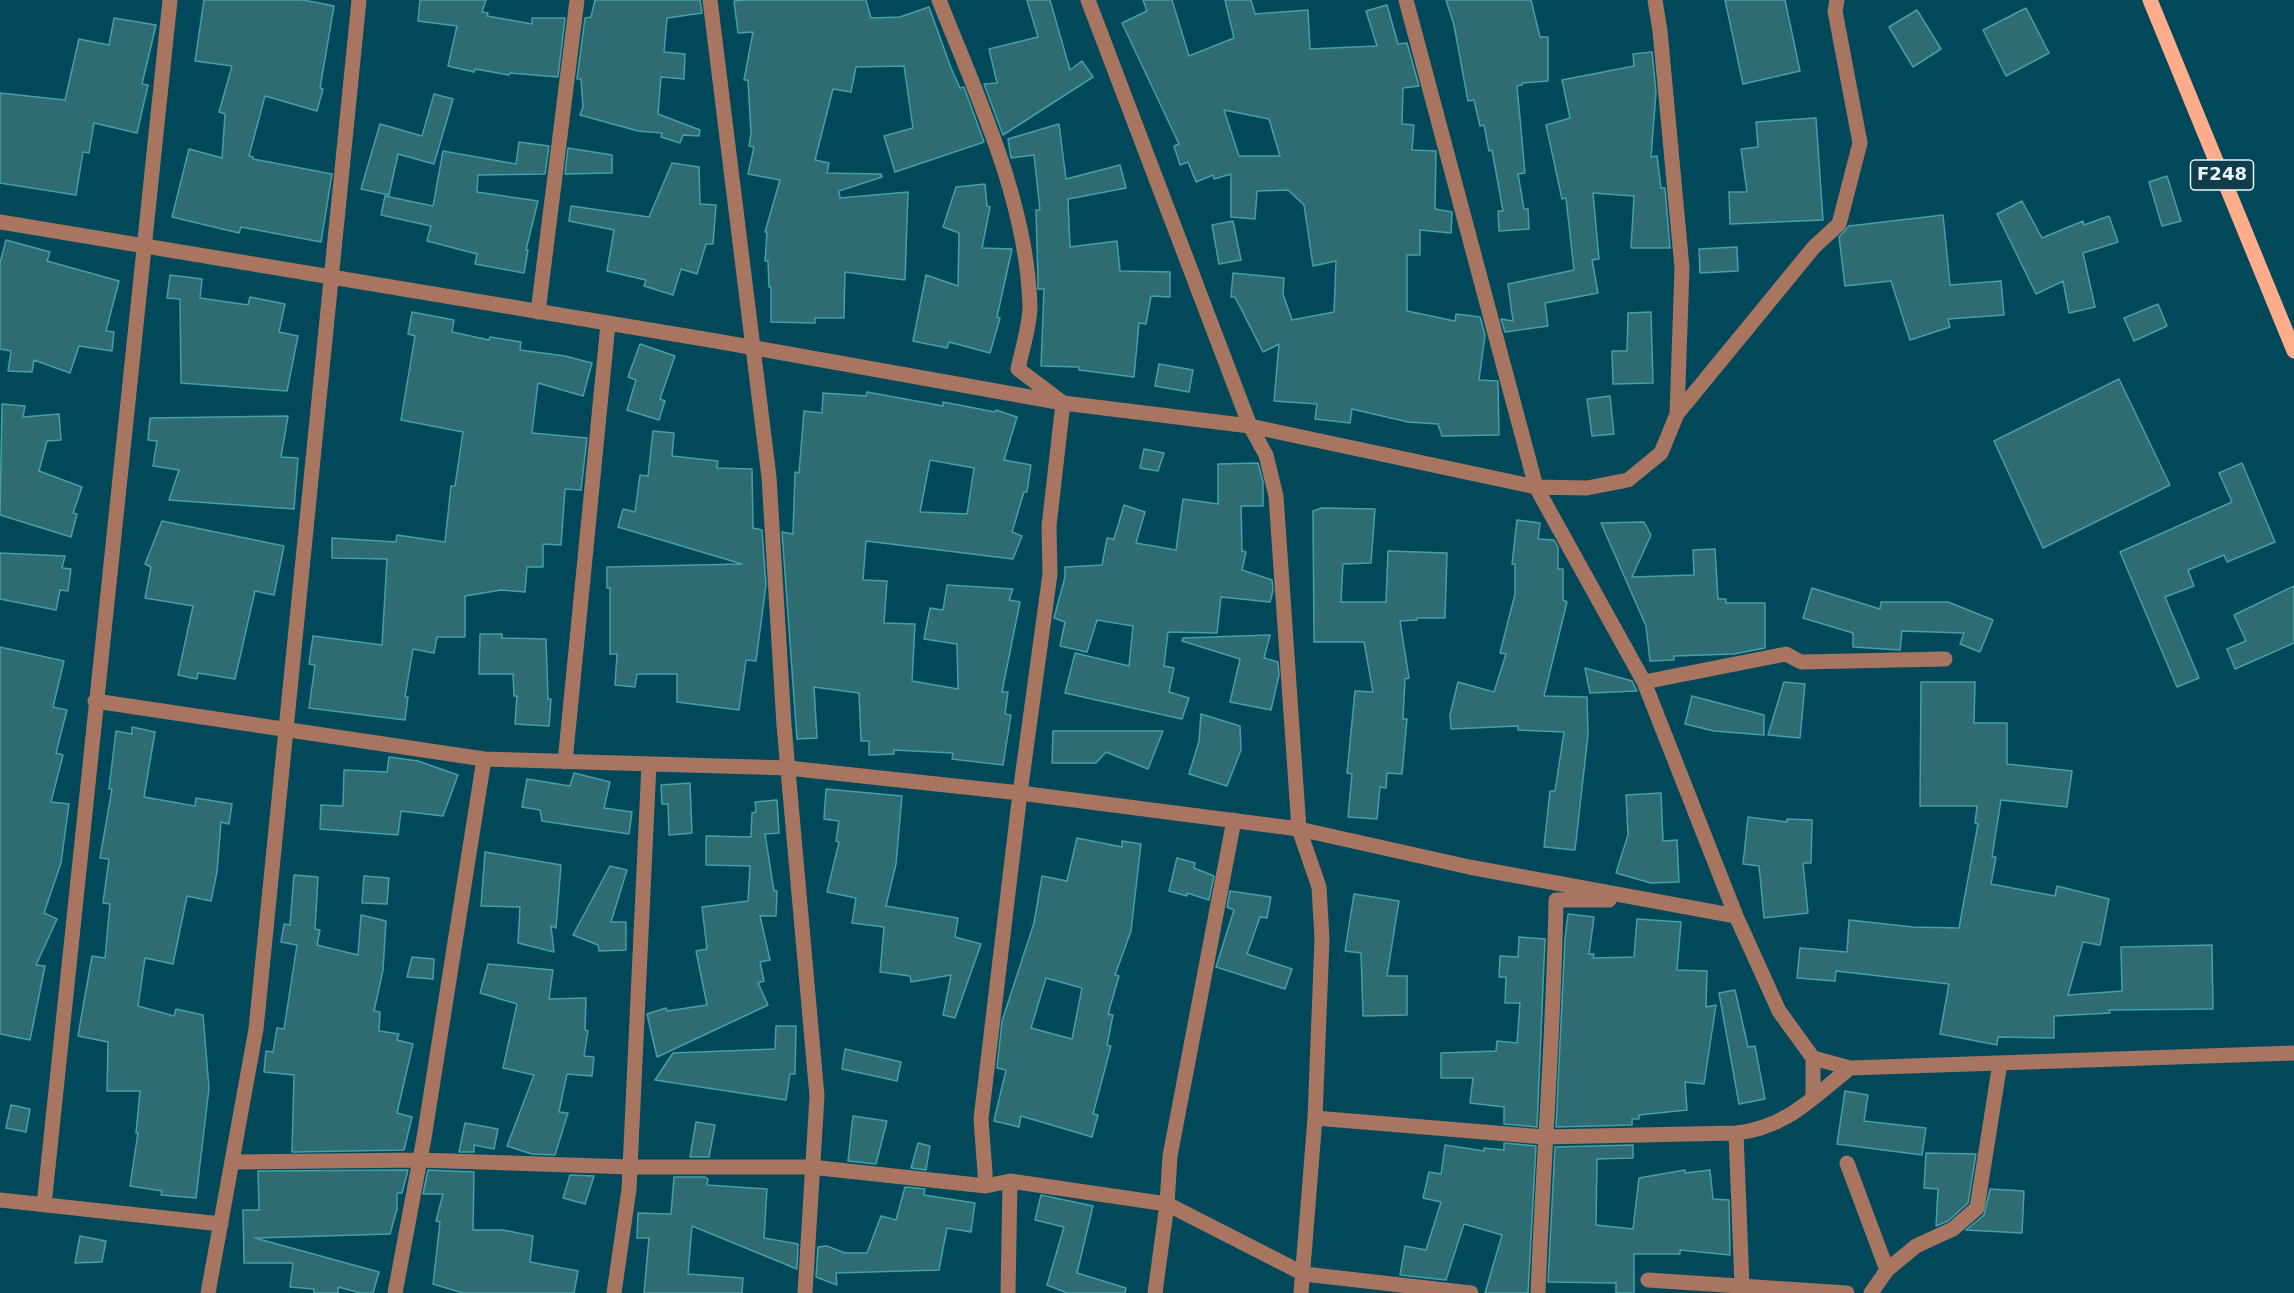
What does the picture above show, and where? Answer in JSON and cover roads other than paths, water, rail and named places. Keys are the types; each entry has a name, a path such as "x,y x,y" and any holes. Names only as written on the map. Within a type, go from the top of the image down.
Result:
{"main road":[{"name":"F248","path":"2150,0 2294,351"}],"street":[{"path":"44,1205 170,0"},
{"path":"208,1293 256,1029 359,0"},
{"path":"538,312 577,0"},
{"path":"710,0 769,477 788,768 817,1096 805,1293"},
{"path":"939,0 1014,201 1025,251 1030,308 1018,369 1063,403"},
{"path":"1088,0 1250,426 1266,455 1276,495 1299,829 1318,887 1322,939 1315,1118 1301,1293"},
{"path":"1406,0 1536,487 1644,682 1736,916 1779,1011 1813,1058 1813,1097"},
{"path":"1655,0 1660,31 1682,268 1677,414"},
{"path":"0,222 754,348 1063,403 1250,426 1536,487 1587,488 1629,480 1661,453 1677,414 1814,248 1839,224 1860,143 1835,11 1837,0"},
{"path":"565,762 608,324"},
{"path":"986,1186 981,1119 1020,793 1050,574 1049,526 1063,403"},
{"path":"1644,682 1786,654 1801,662 1946,659"},
{"path":"95,701 484,759 788,768 1020,793 1233,820 1299,829 1469,867 1736,916"},
{"path":"395,1293 420,1160 484,759"},
{"path":"614,1293 630,1167 650,764"},
{"path":"1155,1293 1167,1204 1170,1156 1233,820"},
{"path":"1538,1293 1544,1137 1555,999 1556,900 1645,899"},
{"path":"1813,1058 1850,1068 2294,1053"},
{"path":"1871,1293 1887,1270 1916,1246 1953,1229 1977,1208 2000,1063"},
{"path":"1315,1118 1544,1137 1736,1133 1756,1131 1780,1123 1850,1068"},
{"path":"1736,1133 1742,1286"},
{"path":"232,1162 420,1160 630,1167 811,1167 986,1186 1010,1181 1167,1204 1304,1274 1471,1293"},
{"path":"1847,1163 1887,1270"},
{"path":"1008,1293 1010,1181"},
{"path":"0,1200 221,1224"},
{"path":"1648,1280 1847,1293"}]}
